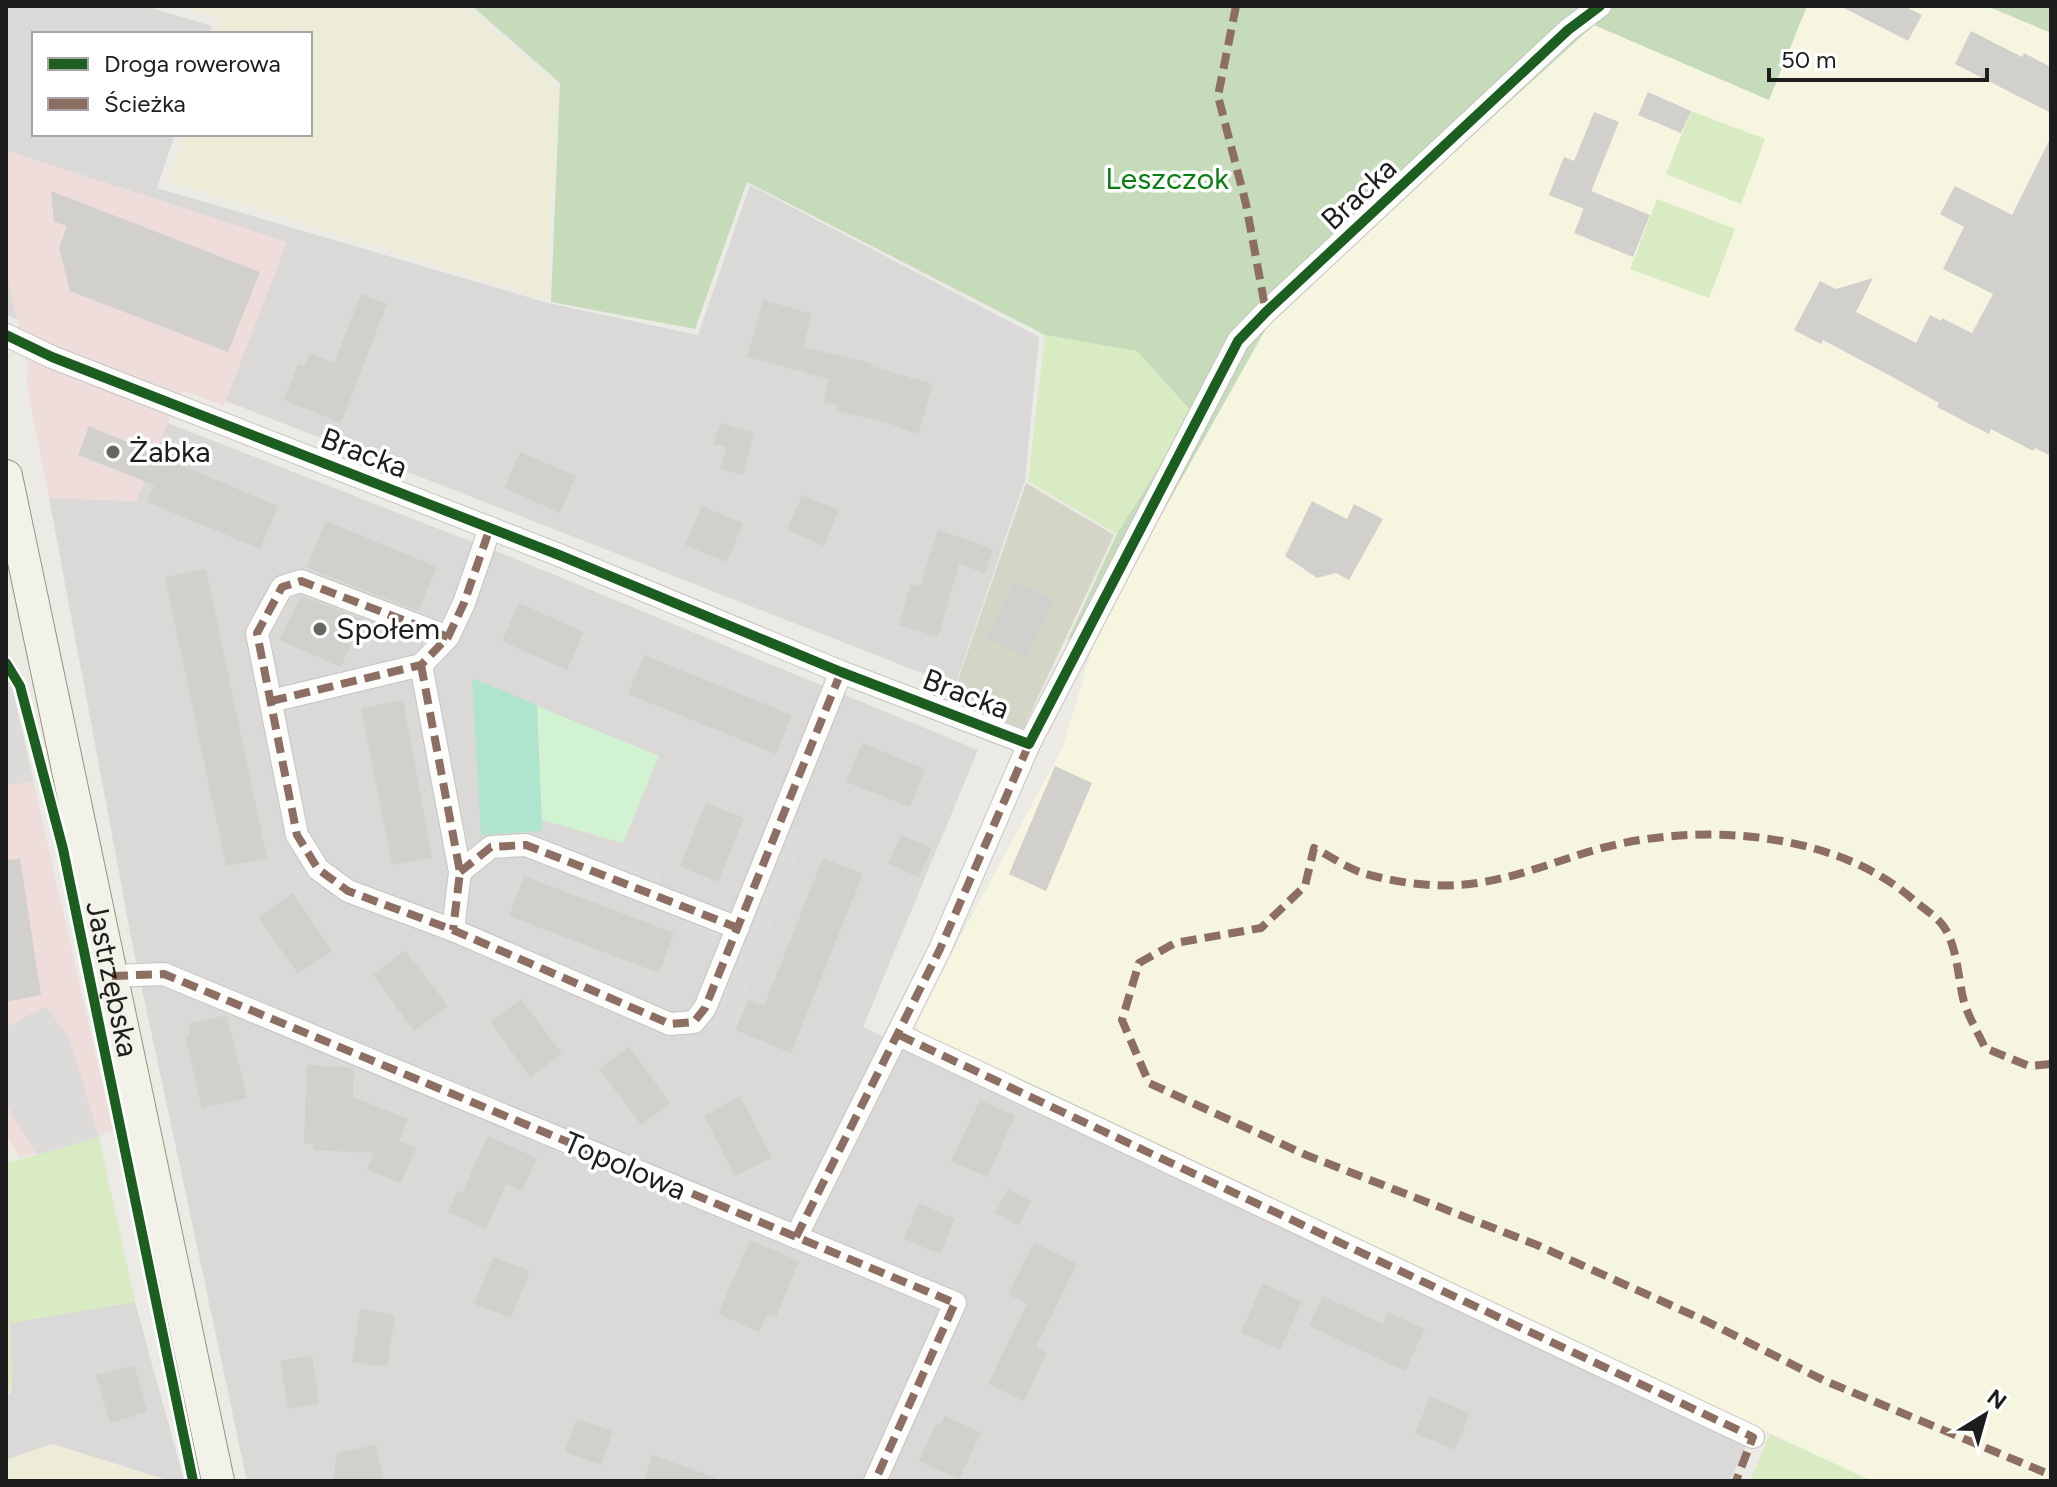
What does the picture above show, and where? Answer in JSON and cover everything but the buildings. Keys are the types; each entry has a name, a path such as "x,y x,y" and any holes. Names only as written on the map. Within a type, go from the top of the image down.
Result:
{"main road":[{"name":"Jastrzębska","path":"6,476 218,1481"}],"street":[{"name":"Bracka","path":"6,335 52,357 1029,744 1238,341 1568,30 1600,6"},
{"path":"271,701 421,665 448,637 464,603 490,528"},
{"path":"448,637 301,581 282,587 257,633 297,835 318,869 348,891 453,930 670,1024 694,1022 705,1008 841,672"},
{"path":"421,665 460,872 453,930"},
{"path":"796,1237 940,949 1029,744"},
{"path":"460,872 491,847 526,845 738,928"},
{"name":"Topolowa","path":"112,976 164,974 955,1303 875,1481"},
{"path":"899,1035 1753,1437"}],"shaded area":[{"path":"6,6 145,6 212,26 210,32 32,32 32,136 174,136 157,188 548,303 698,335 750,185 1039,337 1025,480 955,686 6,315"},
{"path":"177,6 467,6 558,86 547,300 169,181 183,136 312,136 312,32 216,32 220,18"},
{"path":"1807,6 1987,6 2051,33 2051,1481 1872,1481 923,1037 915,1021 1063,747 1102,616 1273,316 1594,25 1769,100"},
{"path":"6,150 287,242 224,406 184,391 136,501 49,498 27,385 28,367 6,273"},
{"path":"168,423 516,559 978,750 863,1027 1747,1444 1730,1481 247,1481 132,942 49,498 136,501"},
{"path":"1026,483 1114,535 1023,729 951,700"},
{"path":"6,661 113,1131 20,1158 6,1134"},
{"path":"6,661 34,782 6,785"},
{"path":"781,822 807,832 733,1036 715,1028 699,1015"},
{"path":"569,831 658,865 661,897 551,854"},
{"path":"687,907 724,922 713,948 677,933"},
{"path":"46,1006 70,1040 99,1137 37,1155 6,1104 6,1027"},
{"path":"135,1302 184,1481 170,1481 52,1444 6,1460 6,1396 12,1391 10,1323"},
{"path":"52,1444 170,1481 6,1481 6,1460"}],"green space":[{"name":"Leszczok","path":"472,6 1807,6 1769,100 1594,25 1273,316 1113,601 1067,641 1117,534 1193,413 1137,351 1045,335 747,182 695,329 551,302 560,83"},
{"path":"1987,6 2051,6 2051,33"},
{"path":"1691,111 1765,139 1741,204 1666,174"},
{"path":"1657,199 1735,229 1709,298 1630,269"},
{"path":"1045,335 1137,351 1193,413 1117,534 1028,481"},
{"path":"472,678 537,705 542,831 481,835"},
{"path":"537,706 659,756 623,843 542,820"},
{"path":"99,1137 135,1302 10,1323 12,1391 6,1390 6,1163"},
{"path":"1770,1434 1872,1481 1750,1481"}],"marked path":[{"path":"1236,6 1218,96 1246,204 1266,312"},
{"path":"271,701 421,665 448,637 464,603 490,528"},
{"path":"448,637 301,581 282,587 257,633 297,835 318,869 348,891 453,930 670,1024 694,1022 705,1008 841,672"},
{"path":"421,665 460,872 453,930"},
{"path":"796,1237 940,949 1029,744"},
{"path":"2051,1064 2029,1066 1985,1048 1965,1004 1954,952 1944,927 1886,879 1850,861 1811,847 1727,835 1644,839 1498,879 1447,885 1411,883 1363,873 1314,848 1305,886 1261,928 1175,943 1139,963 1122,1020 1149,1083 1306,1155 1537,1245 1706,1321 1823,1380 2051,1475"},
{"path":"460,872 491,847 526,845 738,928"},
{"path":"112,976 164,974 955,1303 875,1481"},
{"path":"899,1035 1753,1437 1736,1481"}],"cycle path":[{"path":"6,335 52,357 559,555 841,672 1029,744 1238,341 1568,30 1600,6"},
{"path":"6,663 20,686 63,849 193,1481"}],"place":[{"name":"Żabka","path":"113,452"},
{"name":"Społem","path":"320,629"}]}
